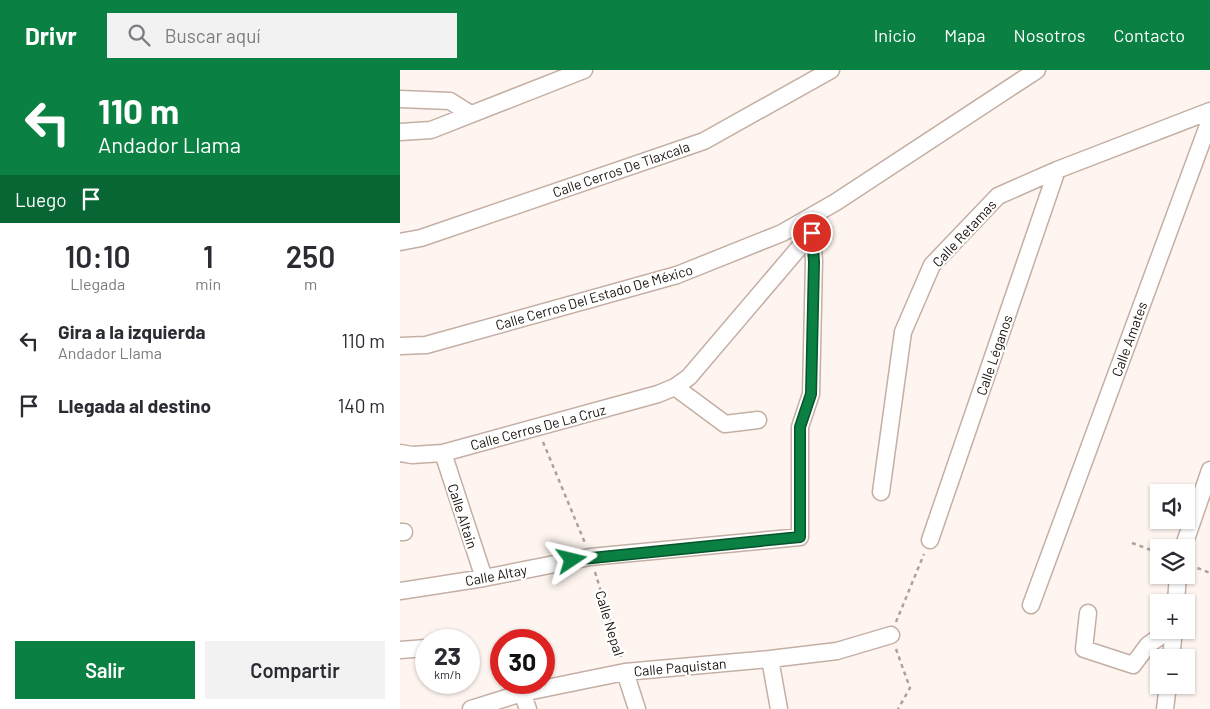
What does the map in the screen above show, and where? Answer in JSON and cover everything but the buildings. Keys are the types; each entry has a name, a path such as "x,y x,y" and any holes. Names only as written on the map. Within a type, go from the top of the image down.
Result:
{"street":[{"path":"400,132 431,130 584,70"},
{"name":"Calle Cerros De Tlaxcala","path":"400,242 421,238 704,141 831,70"},
{"name":"Calle Cerros Del Estado De México","path":"400,346 426,345 677,275 782,233 836,202 1036,70"},
{"path":"400,99 450,101 469,114"},
{"name":"Calle Retamas","path":"881,492 904,332 932,265 998,196 1057,170 1210,111"},
{"name":"Calle Amates","path":"1031,605 1210,120"},
{"name":"Calle Léganos","path":"930,540 1057,170"},
{"name":"Calle Cerros De La Cruz","path":"400,453 417,456 443,453 675,388 689,377 812,233 836,202"},
{"name":"Calle Altay","path":"400,591 484,578 590,557 800,537 800,427 811,394 814,262 812,233"},
{"path":"675,388 725,424 758,420"},
{"name":"Calle Altain","path":"443,453 484,578"},
{"path":"1186,539 1210,470"},
{"path":"1088,613 1084,649 1133,665 1148,645 1156,639"},
{"name":"Calle Paquistan","path":"555,686 625,672 837,651 891,635"},
{"path":"400,650 415,649"},
{"path":"770,659 779,709"},
{"name":"Calle Nepal","path":"625,672 637,709"},
{"name":"Calle Paquistan","path":"471,709 519,694"},
{"path":"522,694 528,709"},
{"path":"1165,709 1167,694"}],"path":[{"name":"Calle Nepal","path":"537,426 590,557 625,672"},
{"path":"898,709 910,688 891,635 930,540"},
{"path":"1132,543 1150,550"},
{"path":"1195,567 1210,573"}],"route":[{"path":"572,560 800,537 800,427 811,394 814,262 812,233"}]}
